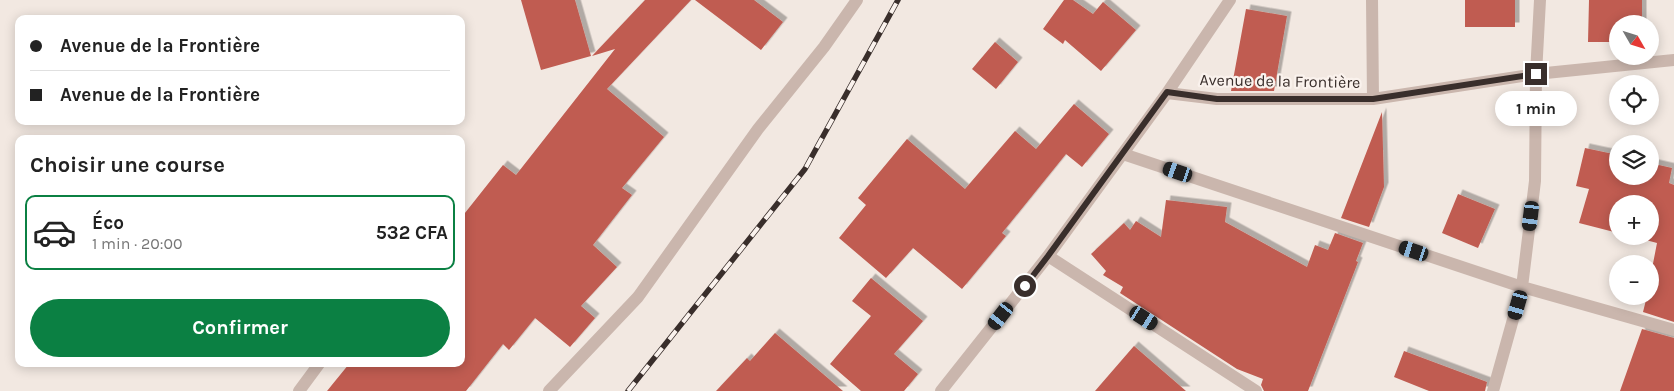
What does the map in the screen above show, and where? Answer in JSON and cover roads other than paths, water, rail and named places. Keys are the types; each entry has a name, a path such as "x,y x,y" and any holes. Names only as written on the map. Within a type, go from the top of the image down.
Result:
{"street":[{"path":"549,391 638,297 758,129 824,47 858,0"},
{"path":"941,391 1048,256 1123,154 1230,0"},
{"path":"1372,0 1373,99"},
{"path":"1493,391 1522,287 1535,181 1536,74 1540,0"},
{"name":"Avenue de la Frontière","path":"1167,92 1217,99 1373,99 1536,74 1674,60"},
{"path":"1123,154 1522,287 1674,330"},
{"path":"1048,256 1255,391"},
{"path":"299,391 317,367"}],"railway":[{"path":"628,391 805,169 898,0"}]}
